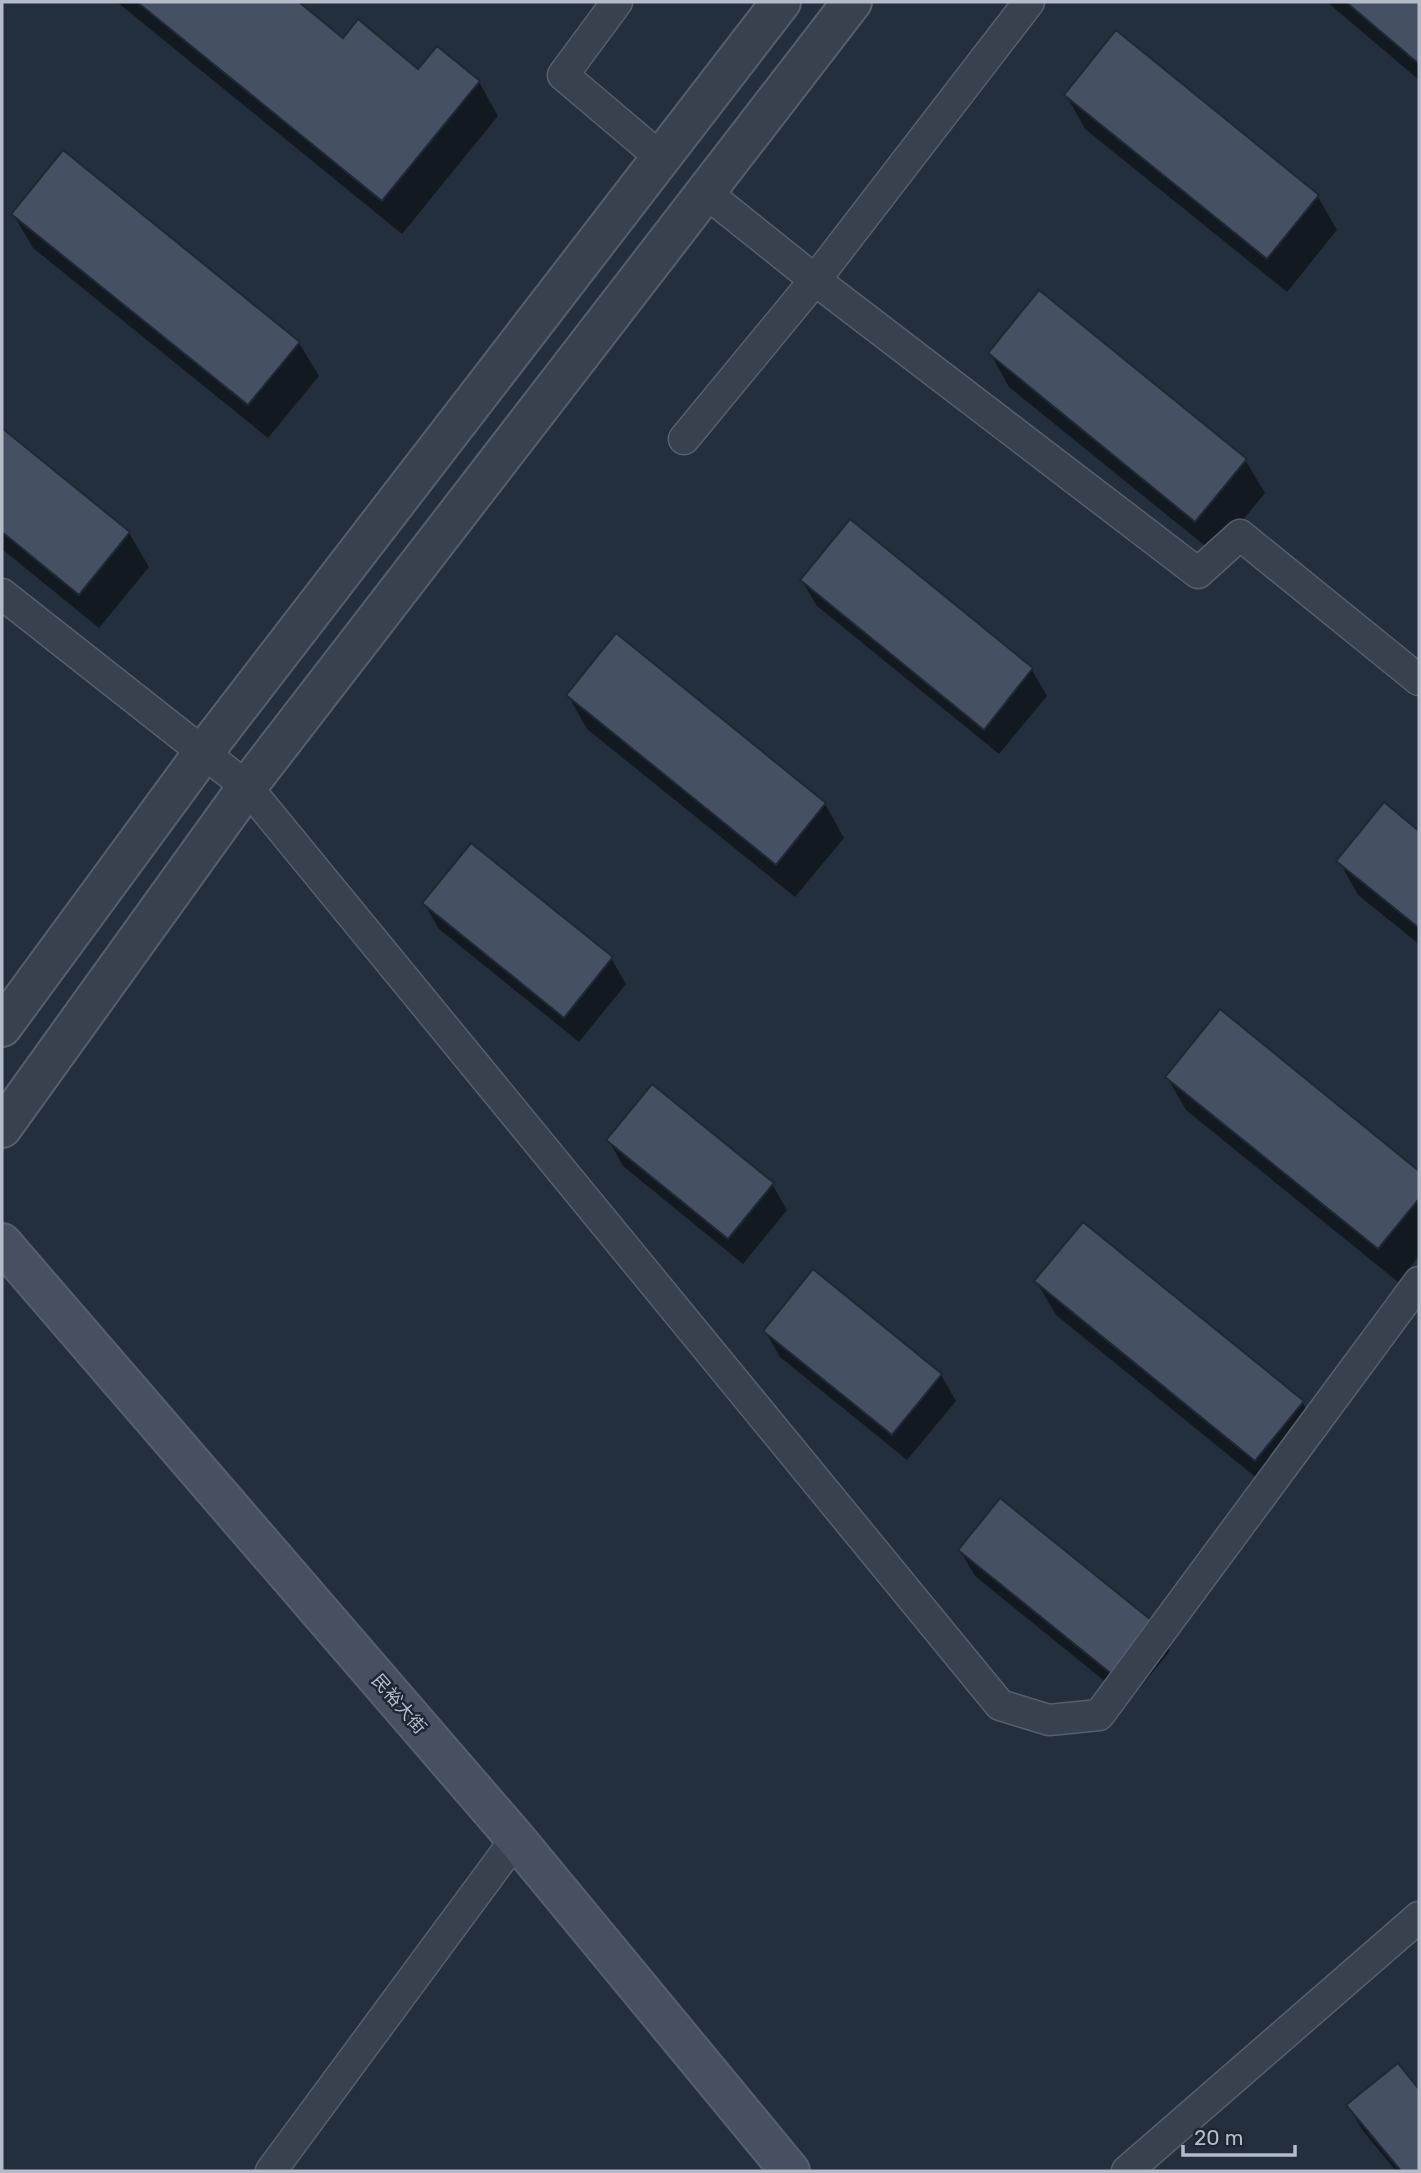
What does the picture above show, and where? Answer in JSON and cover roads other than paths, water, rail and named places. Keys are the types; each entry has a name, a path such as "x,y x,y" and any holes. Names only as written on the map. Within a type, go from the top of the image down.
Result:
{"main road":[{"name":"民裕大街","path":"2,1243 516,1839 790,2171"}],"street":[{"path":"617,2 563,75 661,158"},
{"path":"2,1027 203,753 781,2"},
{"path":"2,1128 247,787 852,2"},
{"path":"684,439 815,280 1028,2"},
{"path":"705,192 815,280 1198,573 1240,535 1419,680"},
{"path":"2,594 247,787 1000,1705 1049,1720 1099,1715 1419,1282"},
{"path":"271,2171 516,1839"},
{"path":"1127,2171 1419,1917"}]}
